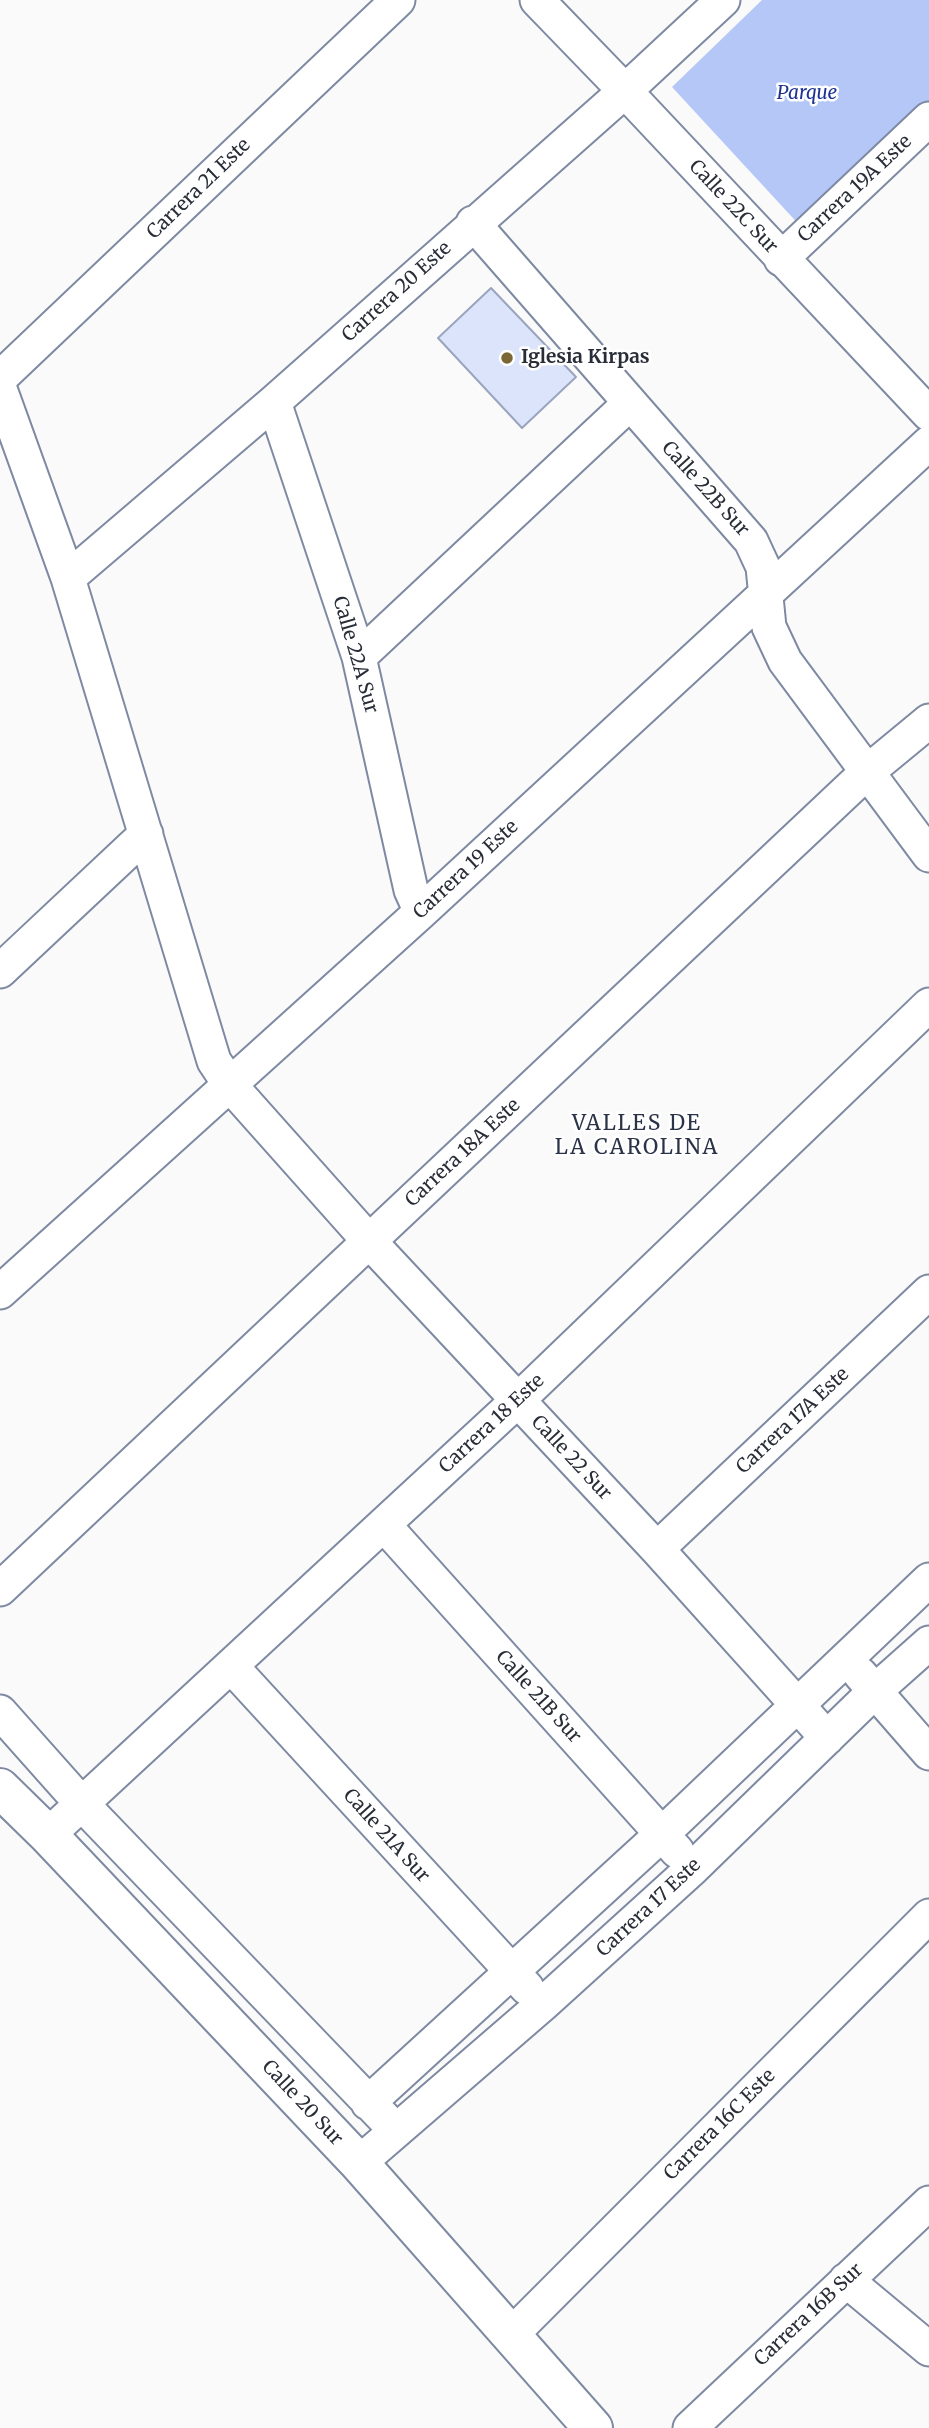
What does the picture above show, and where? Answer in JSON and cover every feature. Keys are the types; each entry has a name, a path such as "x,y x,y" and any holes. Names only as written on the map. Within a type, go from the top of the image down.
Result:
{"street":[{"name":"Carrera 21 Este","path":"0,378 398,0"},
{"name":"Calle 22C Sur","path":"537,0 929,414"},
{"name":"Carrera 20 Este","path":"68,579 274,402 625,91 723,0"},
{"name":"Carrera 19A Este","path":"781,259 929,120"},
{"name":"Calle 22B Sur","path":"473,223 751,541 763,567 769,627 785,661 929,855"},
{"name":"Calle 22 Sur","path":"0,389 68,579 214,1060 230,1085 369,1241 657,1549 827,1738"},
{"name":"Calle 22A Sur","path":"274,402 359,657 411,890 421,912"},
{"path":"359,657 629,404"},
{"name":"Carrera 19 Este","path":"0,1292 421,912 929,443"},
{"name":"Carrera 18A Este","path":"0,1589 866,773 929,721"},
{"path":"0,971 146,834"},
{"name":"Carrera 18 Este","path":"48,1835 517,1401 929,1005"},
{"name":"Carrera 17A Este","path":"657,1549 929,1292"},
{"name":"Calle 21B Sur","path":"384,1525 693,1868"},
{"path":"368,2103 662,1834 929,1580"},
{"name":"Carrera 17 Este","path":"359,2163 543,2004 693,1868 875,1691 929,1643"},
{"path":"846,1659 929,1753"},
{"name":"Calle 21A Sur","path":"232,1666 510,1972 543,2004"},
{"path":"0,1712 81,1803 396,2130"},
{"name":"Calle 20 Sur","path":"0,1788 48,1835 359,2163 593,2428"},
{"name":"Carrera 16C Este","path":"511,2335 929,1916"},
{"name":"Carrera 16B Sur","path":"690,2428 929,2203"},
{"path":"846,2280 929,2349"}],"green space":[{"name":"Parque","path":"762,0 929,0 929,112 804,230 672,87"}],"building":[{"name":"Iglesia Kirpas","path":"491,288 576,377 522,428 438,338"}],"place":[{"name":"Iglesia Kirpas","path":"507,358"}],"district":[{"name":"VALLES DE LA CAROLINA","path":"637,1136"}]}
